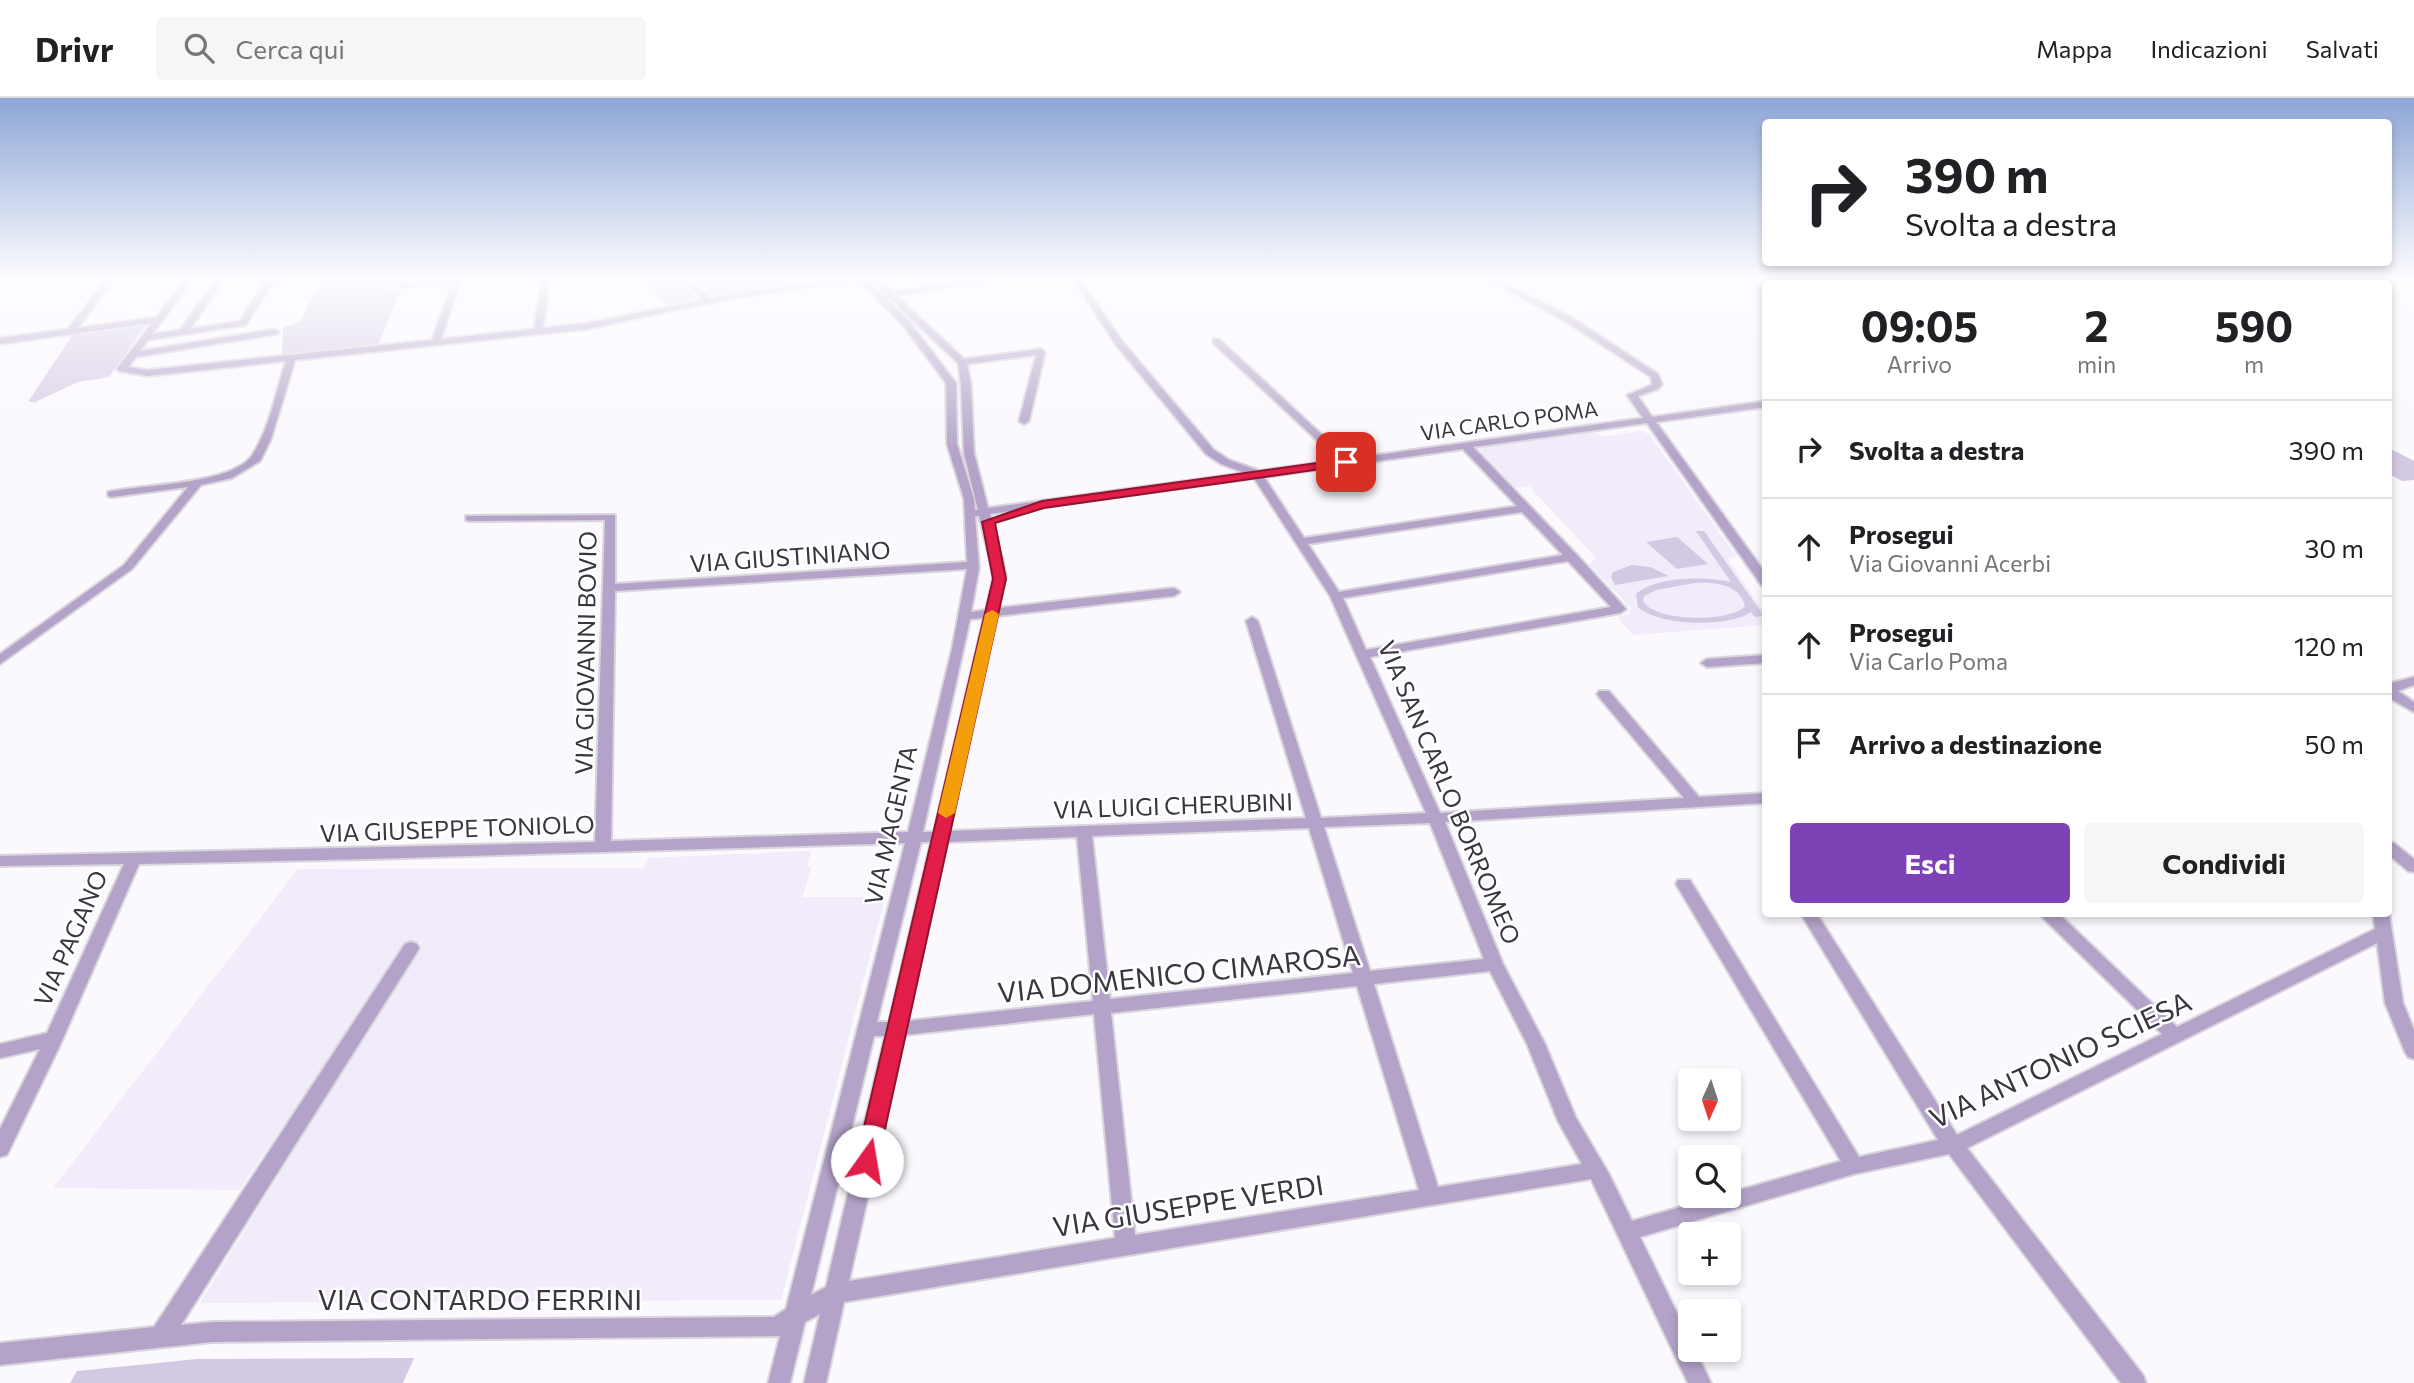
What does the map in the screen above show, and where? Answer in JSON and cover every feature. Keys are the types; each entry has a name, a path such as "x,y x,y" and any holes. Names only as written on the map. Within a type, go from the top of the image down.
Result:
{"street":[{"path":"0,341 22,338"},
{"path":"146,338 122,368 133,373 473,338"},
{"path":"133,373 160,338"},
{"path":"131,355 239,338"},
{"path":"436,342 437,338"},
{"path":"918,338 952,386 966,385"},
{"path":"815,1383 898,1029 1000,572 968,450 966,385 962,362 934,338"},
{"path":"1116,338 1210,452 1258,475"},
{"path":"1597,338 1655,376 1655,387 1632,395 1762,578"},
{"path":"1216,341 1346,462"},
{"path":"962,362 1041,352 1024,421"},
{"path":"112,494 197,483 234,473 259,455 291,358"},
{"name":"VIA MAGENTA","path":"779,1383 914,837 965,616 973,565 968,495 952,444 952,386"},
{"name":"VIA CARLO POMA","path":"970,518 1042,505 1762,405"},
{"path":"1363,654 1620,609 1466,446"},
{"name":"VIA SAN CARLO BORROMEO","path":"1258,475 1336,596 1434,817 1495,964 1536,1044 1568,1121 1700,1383"},
{"path":"0,660 128,567 197,483"},
{"path":"1302,542 1526,508"},
{"name":"VIA GIOVANNI BOVIO","path":"470,518 611,518 603,847"},
{"path":"1336,596 1573,557"},
{"name":"VIA GIUSTINIANO","path":"610,588 973,565"},
{"path":"965,616 1174,592"},
{"path":"1252,621 1431,1195"},
{"path":"1707,663 1762,659"},
{"path":"2392,690 2398,685 2414,681"},
{"path":"1604,694 1696,803"},
{"path":"2392,694 2414,708"},
{"name":"VIA LUIGI CHERUBINI","path":"914,837 1314,823 1762,798"},
{"path":"1084,831 1126,1245"},
{"name":"VIA GIUSEPPE TONIOLO","path":"0,861 914,837"},
{"path":"2392,849 2414,867"},
{"name":"VIA PAGANO","path":"0,1149 53,1039 134,858"},
{"path":"1684,884 1854,1167"},
{"path":"1811,917 1954,1145 2135,1383"},
{"path":"2052,917 2174,1035"},
{"path":"2381,917 2393,1003 2414,1052"},
{"name":"VIA ANTONIO SCIESA","path":"1626,1232 1854,1167 1954,1145 2382,933"},
{"path":"162,1335 411,948"},
{"name":"VIA DOMENICO CIMAROSA","path":"867,1029 898,1029 1495,964"},
{"name":"VIA PAGANO","path":"0,1051 53,1039"},
{"name":"VIA GIUSEPPE VERDI","path":"796,1315 836,1293 1595,1170"},
{"name":"VIA CONTARDO FERRINI","path":"0,1354 162,1335 269,1331 776,1327 796,1315"}],"shaded area":[{"path":"70,338 137,338 109,377 78,382 35,402 28,402"},
{"path":"283,338 381,338 378,345 282,355"},
{"path":"1641,431 1649,434 1737,557 1727,558 1762,609 1762,625 1633,635 1617,617 1628,614 1631,608 1589,564 1596,558 1529,486 1516,488 1478,448 1595,432 1601,437"},
{"path":"2392,450 2414,461 2414,480 2402,481 2392,476"},
{"path":"1696,531 1704,531 1762,616 1755,617 1751,612 1727,621 1694,623 1661,618 1638,607 1636,594 1655,584 1681,579 1731,582","holes":["1695,583 1718,584 1738,593 1745,606 1737,612 1693,618 1661,613 1643,601 1644,596 1656,590"]},
{"path":"1677,537 1708,564 1677,569 1646,542"},
{"path":"1632,565 1650,567 1669,576 1615,585 1611,577 1613,572"},
{"path":"811,851 807,867 811,867 803,897 885,897 781,1300 200,1303 422,942 409,942 239,1190 53,1188 298,869 643,868 648,858"},
{"path":"414,1358 403,1383 70,1383 77,1371 197,1359"}],"slow traffic":[{"path":"946,813 992,614"}],"route":[{"path":"867,1161 999,579 999,566 988,522 1042,505 1346,462"}]}
